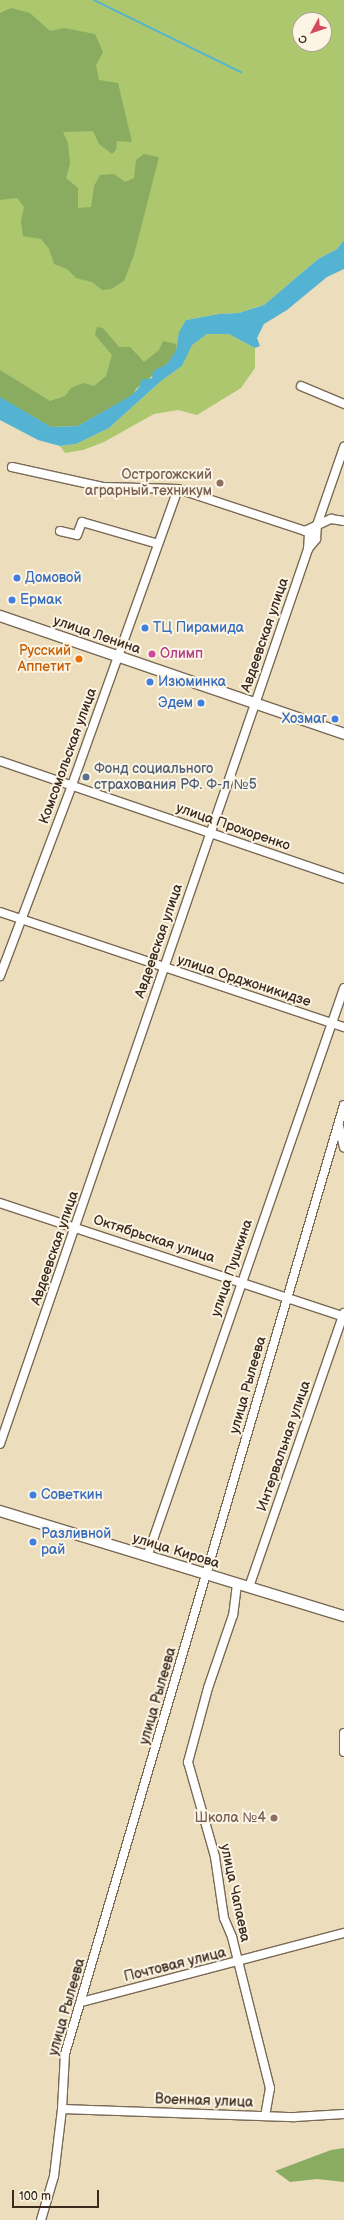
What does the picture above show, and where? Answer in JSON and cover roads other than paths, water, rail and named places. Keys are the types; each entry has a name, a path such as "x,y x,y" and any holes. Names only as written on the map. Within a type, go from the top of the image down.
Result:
{"main road":[{"name":"улица Ленина","path":"0,616 117,658 344,734"},
{"name":"улица Кирова","path":"0,1511 344,1616"}],"street":[{"path":"302,386 344,404"},
{"name":"Авдеевская улица","path":"0,1444 77,1228 210,832 308,549 309,536 316,525 344,447"},
{"path":"12,467 103,487 178,489 305,531 331,519 344,521"},
{"name":"Комсомольская улица","path":"0,976 20,919 72,785 178,489"},
{"path":"60,531 77,535 82,522 158,544"},
{"name":"улица Прохоренко","path":"0,761 344,879"},
{"name":"улица Орджоникидзе","path":"0,912 344,1027"},
{"name":"улица Пушкина","path":"147,1557 241,1281 333,1023 344,988"},
{"path":"344,1105 339,1126 344,1147"},
{"name":"улица Рылеева","path":"41,2220 54,2176 62,2109 65,2054 207,1574 320,1182 339,1126"},
{"name":"Октябрьская улица","path":"0,1203 344,1315"},
{"name":"Интервальная улица","path":"249,1587 344,1315"},
{"name":"улица Чапаева","path":"237,1584 232,1615 208,1688 188,1762 215,1857 220,1901 270,2088 265,2116"},
{"path":"344,1733 344,1752"},
{"name":"Почтовая улица","path":"81,2002 236,1963 344,1933"},
{"name":"Военная улица","path":"62,2109 265,2116 344,2114"}],"water":[{"path":"344,240 344,269 327,277 287,310 264,324 257,338 260,346 255,348 229,334 207,334 192,345 182,366 161,381 109,428 76,444 60,446 38,440 0,420 0,397 51,427 78,426 132,395 140,386 141,380 152,378 153,371 167,364 176,351 179,332 186,320 219,314 239,313 264,305 318,259 337,249"}],"waterway":[{"path":"94,0 241,72"}],"place":[{"name":"Острогожский аграрный техникум","path":"220,483"},
{"name":"Домовой","path":"17,578"},
{"name":"Ермак","path":"12,600"},
{"name":"ТЦ Пирамида","path":"145,628"},
{"name":"Олимп","path":"152,654"},
{"name":"Русский Аппетит","path":"79,659"},
{"name":"Изюминка","path":"150,682"},
{"name":"Эдем","path":"201,703"},
{"name":"Хозмаг","path":"335,719"},
{"name":"Фонд социального страхования РФ. Ф-л №5","path":"86,777"},
{"name":"Советкин","path":"33,1495"},
{"name":"Разливной рай","path":"33,1542"},
{"name":"Школа №4","path":"274,1818"}]}
